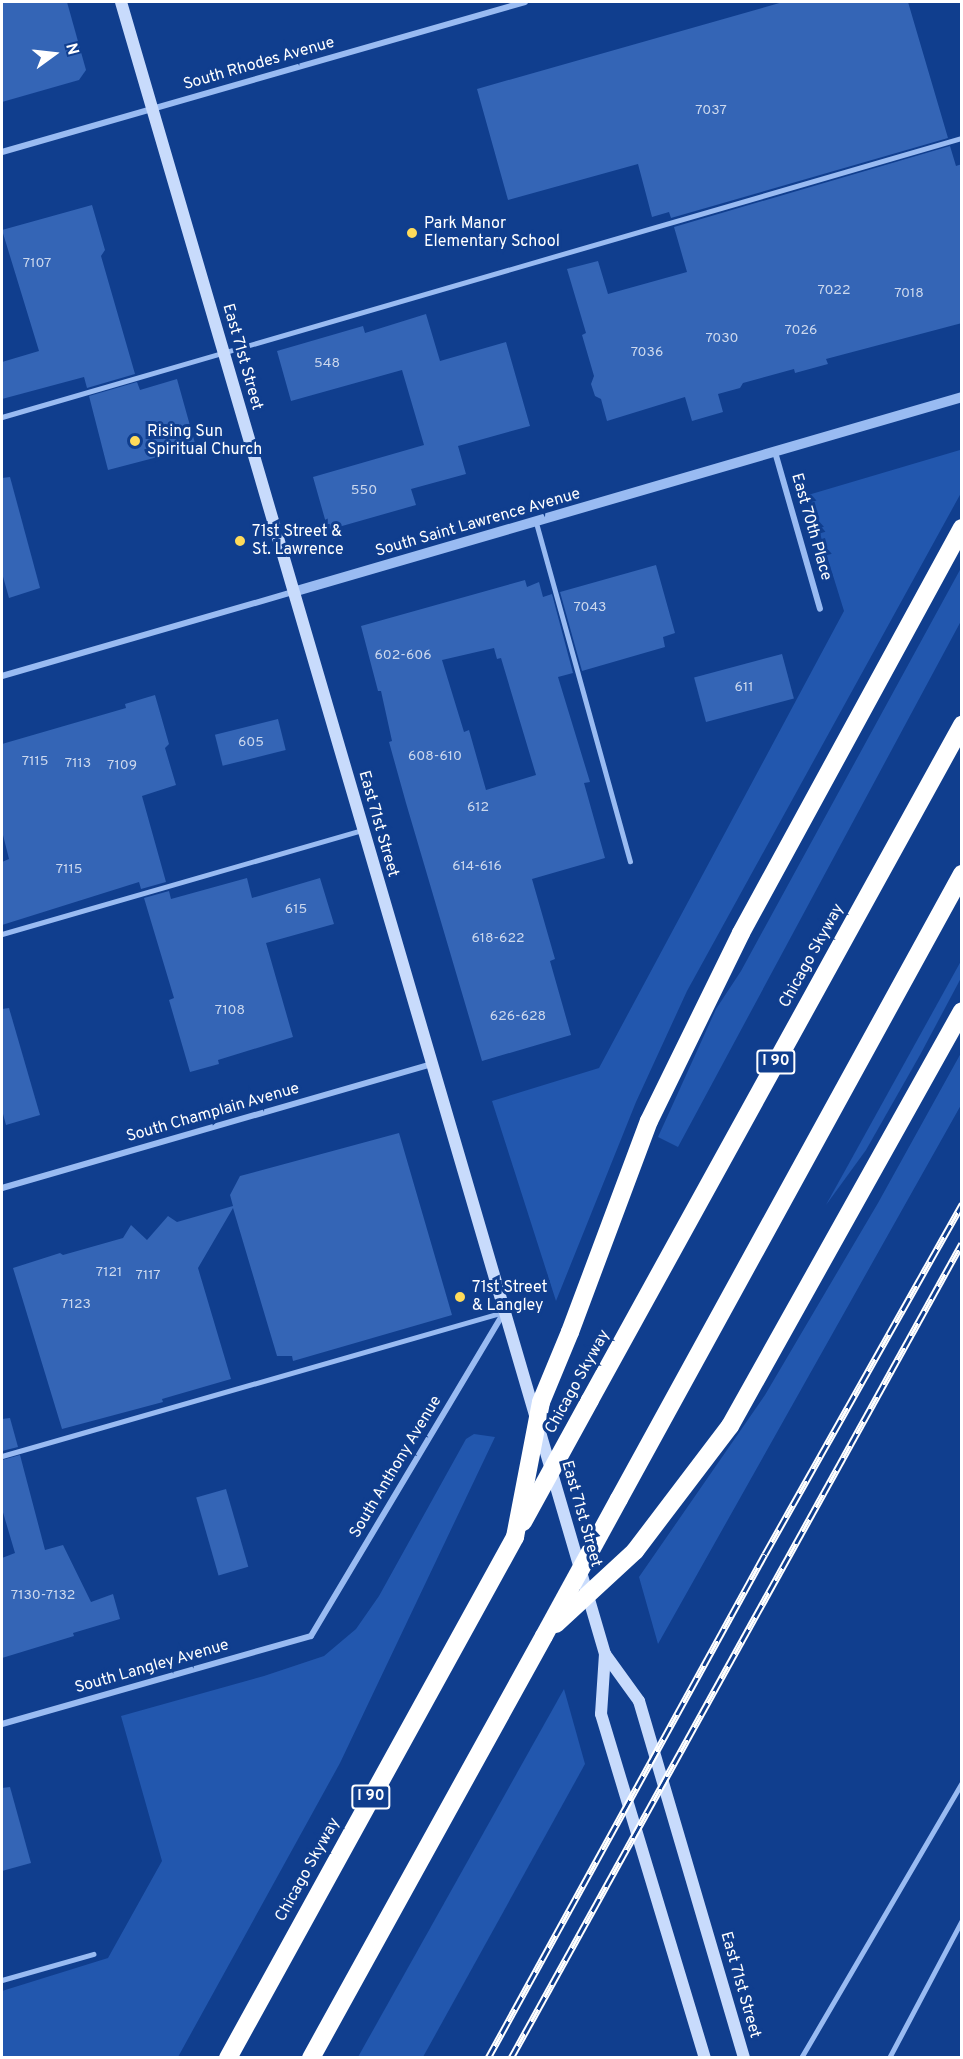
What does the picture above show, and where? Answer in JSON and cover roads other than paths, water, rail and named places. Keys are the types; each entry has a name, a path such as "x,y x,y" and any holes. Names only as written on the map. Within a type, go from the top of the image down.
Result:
{"highway":[{"path":"514,1537 541,1402 570,1332 649,1121 741,933 962,528"},
{"name":"Chicago Skyway","path":"228,2058 962,725"},
{"path":"311,2058 962,874"},
{"path":"544,1636 635,1551 730,1426 962,1011"}],"main road":[{"name":"East 71st Street","path":"121,2 605,1654 639,1701 744,2058"},
{"name":"East 71st Street","path":"605,1654 601,1714 705,2058"}],"street":[{"name":"South Rhodes Avenue","path":"2,152 525,2"},
{"name":"South Saint Lawrence Avenue","path":"2,676 962,397"},
{"name":"East 70th Place","path":"776,452 820,609"},
{"name":"South Champlain Avenue","path":"2,1188 432,1064"},
{"name":"South Anthony Avenue","path":"311,1636 504,1312"},
{"name":"South Langley Avenue","path":"2,1724 311,1636"}],"lane":[{"path":"2,417 962,138"},
{"path":"536,521 630,861"},
{"path":"2,934 363,830"},
{"path":"2,1456 504,1312"},
{"path":"801,2058 962,1783"},
{"path":"889,2058 962,1920"},
{"path":"2,1980 93,1954"}],"railway":[{"path":"488,2058 765,1554 962,1204"},
{"path":"511,2058 962,1243"}],"place":[{"name":"Park Manor Elementary School","path":"412,233"},
{"name":"Rising Sun Spiritual Church","path":"135,441"},
{"name":"71st Street & St. Lawrence","path":"240,541"},
{"name":"71st Street & Langley","path":"460,1297"}]}
